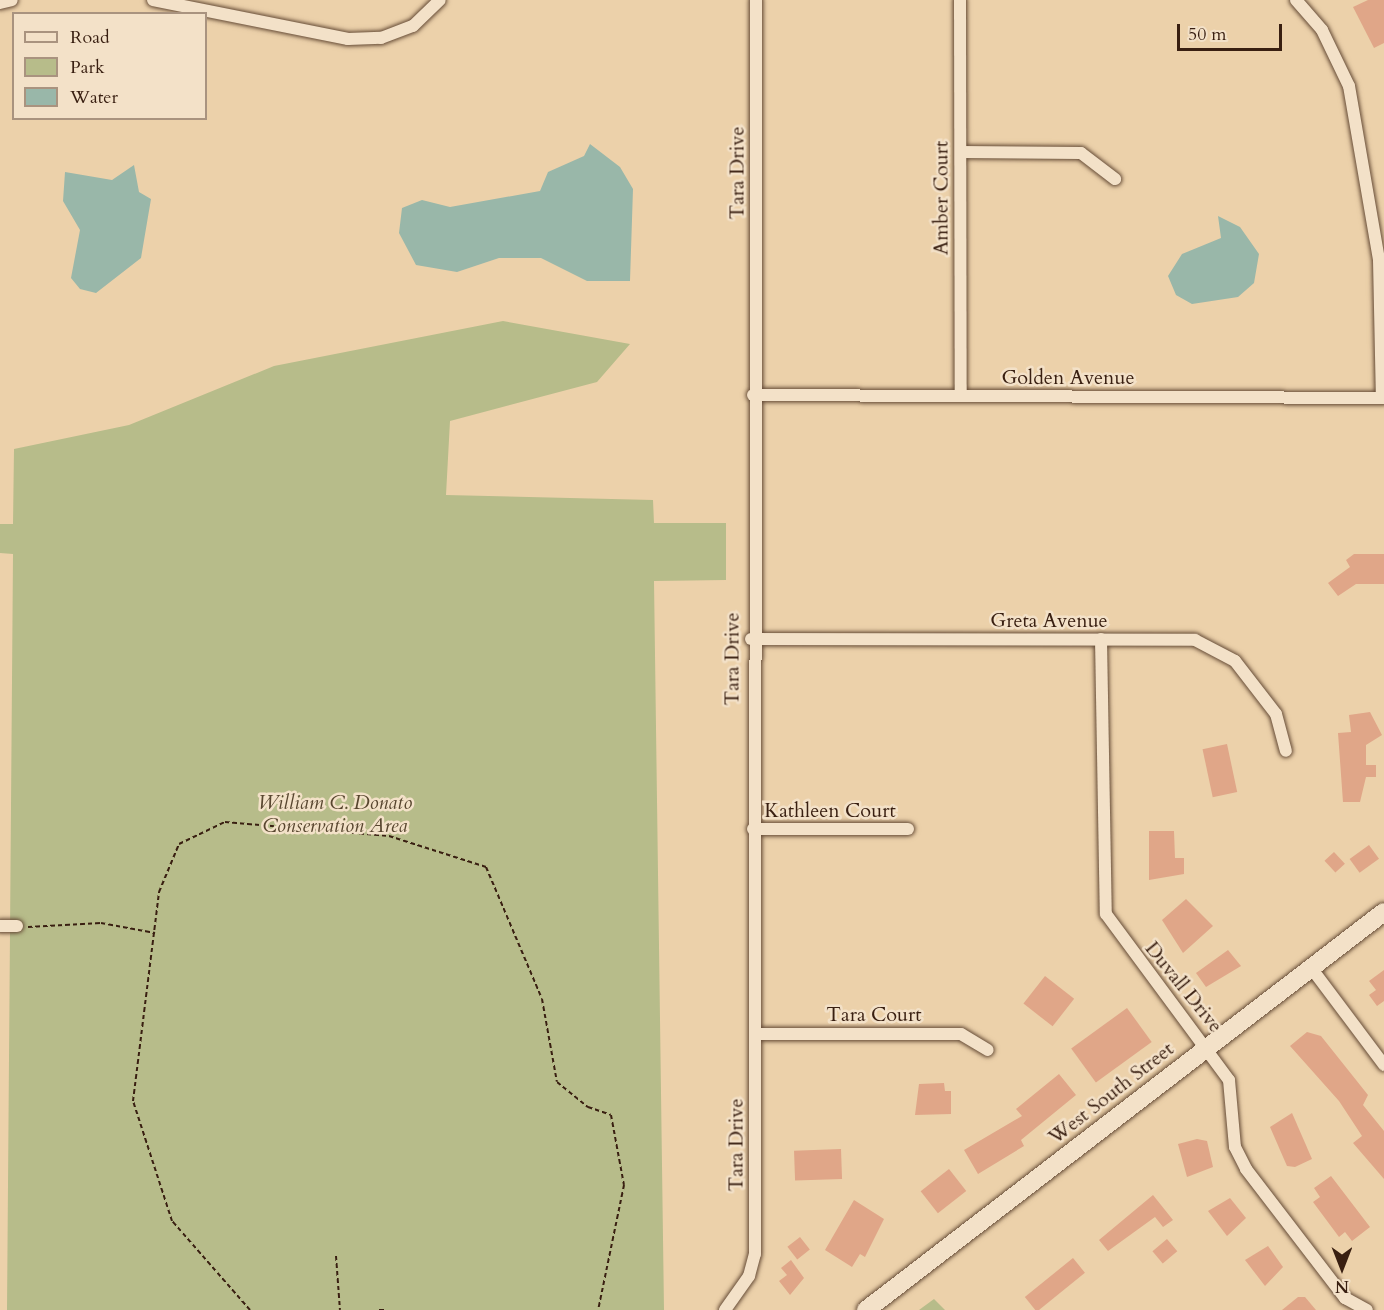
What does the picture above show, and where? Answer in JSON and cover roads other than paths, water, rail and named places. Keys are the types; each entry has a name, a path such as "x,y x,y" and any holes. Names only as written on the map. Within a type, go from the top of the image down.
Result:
{"street":[{"path":"0,3 12,0"},
{"path":"153,0 191,3 348,39 381,38 412,26 440,0"},
{"name":"Tara Drive","path":"725,1310 749,1276 755,1254 751,639 756,0"},
{"name":"Amber Court","path":"960,0 961,396"},
{"path":"1296,0 1322,30 1349,86 1379,260 1383,398"},
{"path":"961,152 1081,153 1115,179"},
{"name":"Golden Avenue","path":"753,395 1383,398"},
{"name":"Greta Avenue","path":"751,639 1195,640 1217,647 1276,714 1286,752"},
{"name":"Duvall Drive","path":"1101,639 1106,914 1207,1047 1229,1080 1235,1147 1246,1168 1345,1298 1367,1310"},
{"name":"Kathleen Court","path":"753,829 908,829"},
{"name":"West South Street","path":"866,1310 1384,912"},
{"path":"0,926 16,926"},
{"path":"1312,969 1384,1065"},
{"name":"Tara Court","path":"755,1034 962,1034 988,1050"}],"water":[{"path":"590,144 620,167 633,189 630,281 587,281 541,258 499,258 457,272 416,265 399,233 402,208 422,200 450,207 540,191 548,172 584,156"},
{"path":"134,165 139,192 151,199 141,258 96,293 80,289 71,278 80,230 63,201 65,172 112,180"},
{"path":"1218,216 1240,227 1259,254 1254,283 1238,297 1192,304 1176,295 1168,276 1182,254 1221,238"}],"park label":[{"name":"William C. Donato Conservation Area","path":"335,814"}]}
